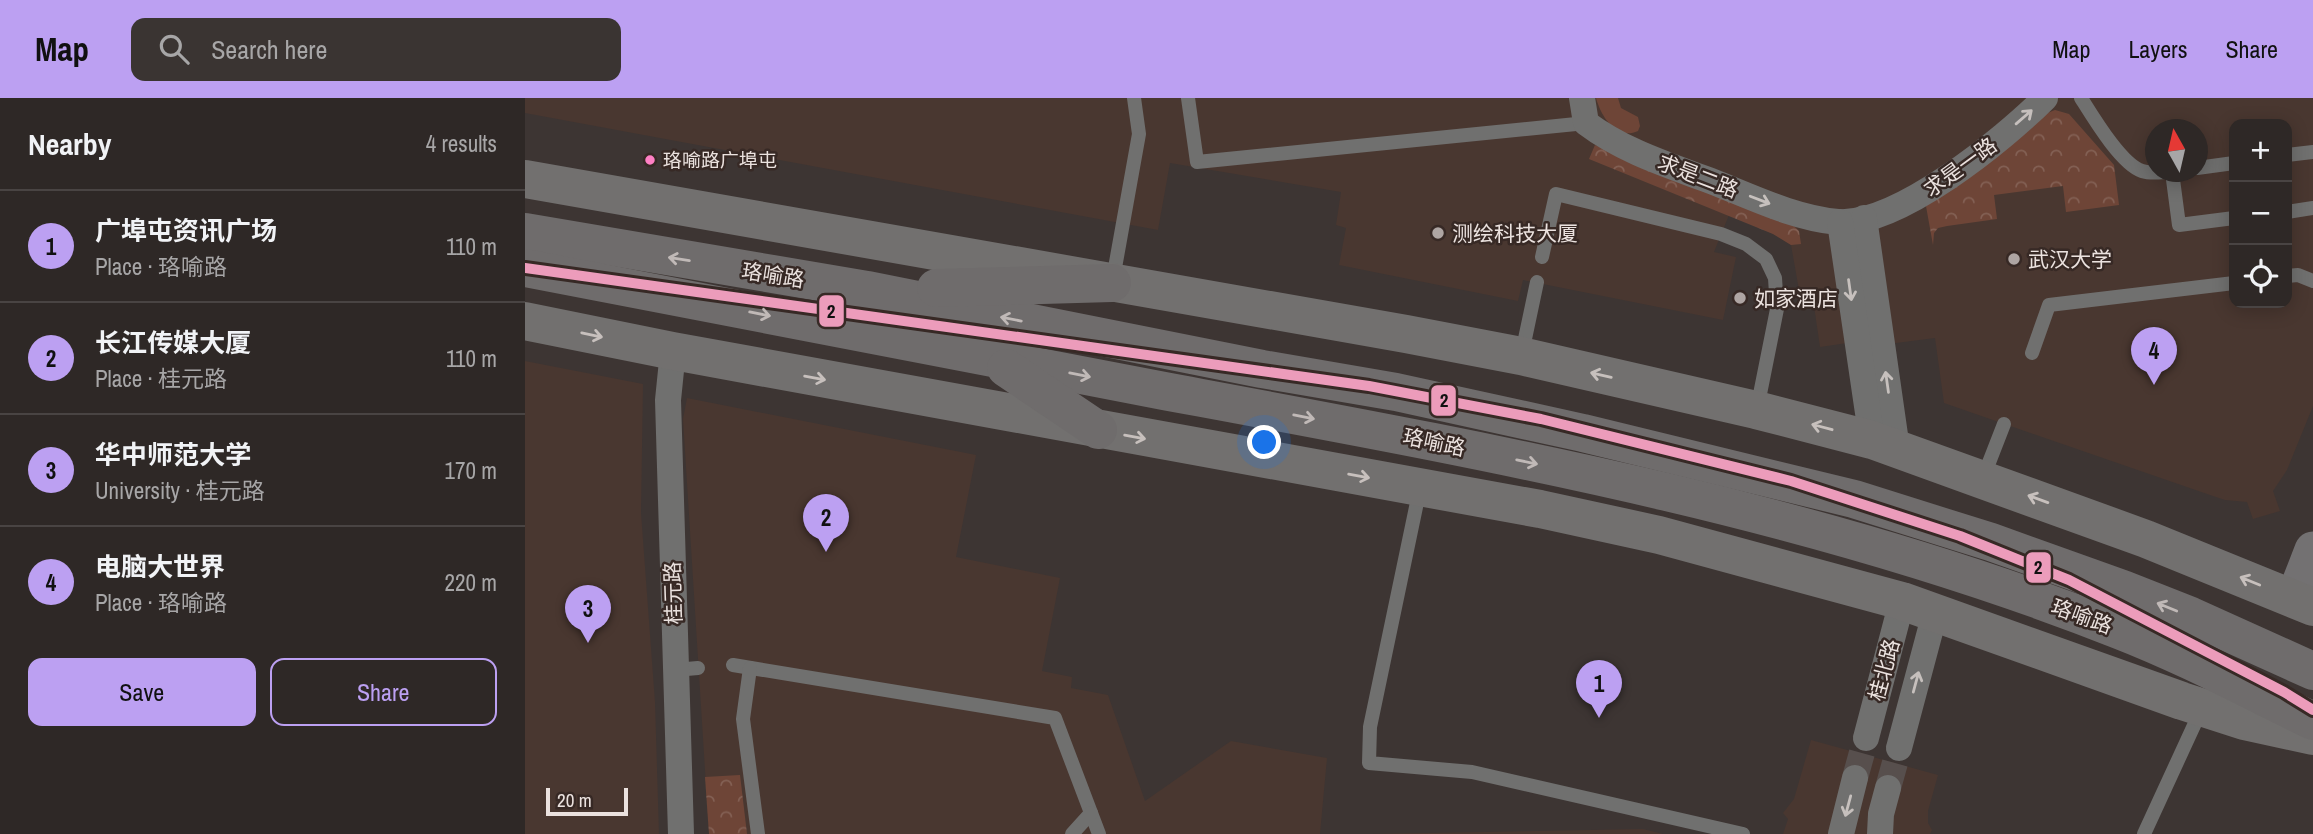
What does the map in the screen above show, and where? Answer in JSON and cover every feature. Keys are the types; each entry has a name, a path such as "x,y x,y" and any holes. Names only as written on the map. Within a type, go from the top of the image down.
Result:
{"highway":[{"path":"525,215 597,245"},
{"name":"珞喻路","path":"525,232 867,290 1262,369 1396,392 1583,433 1854,499 2059,566 2190,616 2313,671"},
{"name":"珞喻路","path":"525,268 1400,435 1713,503 1977,578 2121,630 2181,656 2313,721"},
{"path":"867,290 1112,283"},
{"path":"992,359 1098,430"}],"main road":[{"path":"525,179 1297,314 1521,356 1756,410 1884,445 1982,479 2147,539 2303,603"},
{"path":"525,321 1098,430 1540,509 1659,536 1767,563 1918,607 2244,721 2313,736"}],"street":[{"name":"求是一路","path":"1852,220 1919,197 1999,139 2045,98"},
{"name":"求是二路","path":"1584,110 1612,141 1641,155 1792,212 1852,220"},
{"path":"1852,220 1884,445"},
{"name":"桂元路","path":"673,351 668,400 686,669 681,834"},
{"path":"2303,603 2313,550"},
{"name":"桂北路","path":"1866,738 1918,607"},
{"name":"桂北路","path":"1899,748 1918,607"},
{"path":"1841,834 1855,778"},
{"path":"1880,834 1881,814 1888,788"}],"lane":[{"path":"1112,283 1139,134 1134,98"},
{"path":"1188,98 1197,162 1584,110"},
{"path":"2081,98 2097,124 2134,167 2145,172"},
{"path":"2292,154 2313,152"},
{"path":"2208,167 2229,164"},
{"path":"2173,182 2179,225 2229,219"},
{"path":"1542,257 1556,194 1721,234 1758,251 1774,272 1777,309 1756,410"},
{"path":"2292,211 2313,208"},
{"path":"2292,276 2313,281"},
{"path":"1521,356 1537,282"},
{"path":"2032,353 2049,305 2229,284"},
{"path":"1982,479 2004,424"},
{"path":"1420,487 1370,727 1369,763 1472,772 1743,834"},
{"path":"733,665 1055,718 1099,834"},
{"path":"750,668 743,719 758,834"},
{"path":"2144,834 2203,707"},
{"path":"1072,834 1091,813"}],"shaded area":[{"name":"武汉大学","path":"525,98 2313,98 2313,406 2287,470 2273,491 2280,511 2253,519 2247,502 2225,500 1944,403 1935,338 1893,343 1889,337 1820,347 1814,306 1802,307 1791,245 1729,215 1714,252 1736,257 1723,320 1523,280 1518,301 1339,265 1346,228 1336,225 1341,192 1170,163 1158,230 525,113"},
{"path":"525,361 643,384 641,513 655,702 659,834 525,834"},
{"path":"687,398 976,455 956,557 1060,578 1042,671 1072,677 1071,688 1108,695 1145,801 1231,741 1327,758 1320,834 709,834 683,419"},
{"path":"1811,740 1938,775 1928,811 1928,823 1932,830 1930,834 1783,834 1788,819 1783,813 1794,799"},
{"path":"1643,829 1663,834 1372,834"}],"green space":[{"path":"1596,98 1618,98 1621,108 1638,117 1638,131 1623,133 1616,130 1606,119"},
{"path":"2055,110 2069,114 2114,165 2119,205 2066,212 2063,186 1994,195 1997,219 1938,228 1934,233 1933,245 1926,206 2040,116"},
{"path":"1595,145 1794,226 1799,231 1801,244 1791,245 1773,234 1589,159"},
{"path":"740,775 747,834 709,834 705,777"}],"tunnel":[{"path":"1855,778 1866,738"},
{"path":"1888,788 1899,748"}],"transit line":[{"name":"2","path":"525,268 1369,386 1541,419 1791,481 1960,536 2069,580 2284,692 2313,710"}],"place":[{"name":"珞喻路广埠屯","path":"650,160"},
{"name":"测绘科技大厦","path":"1438,233"},
{"name":"武汉大学","path":"2014,259"},
{"name":"如家酒店","path":"1740,298"},
{"name":"电脑大世界","path":"2154,385"},
{"name":"长江传媒大厦","path":"826,552"},
{"name":"华中师范大学","path":"588,643"},
{"name":"广埠屯资讯广场","path":"1599,718"}]}
